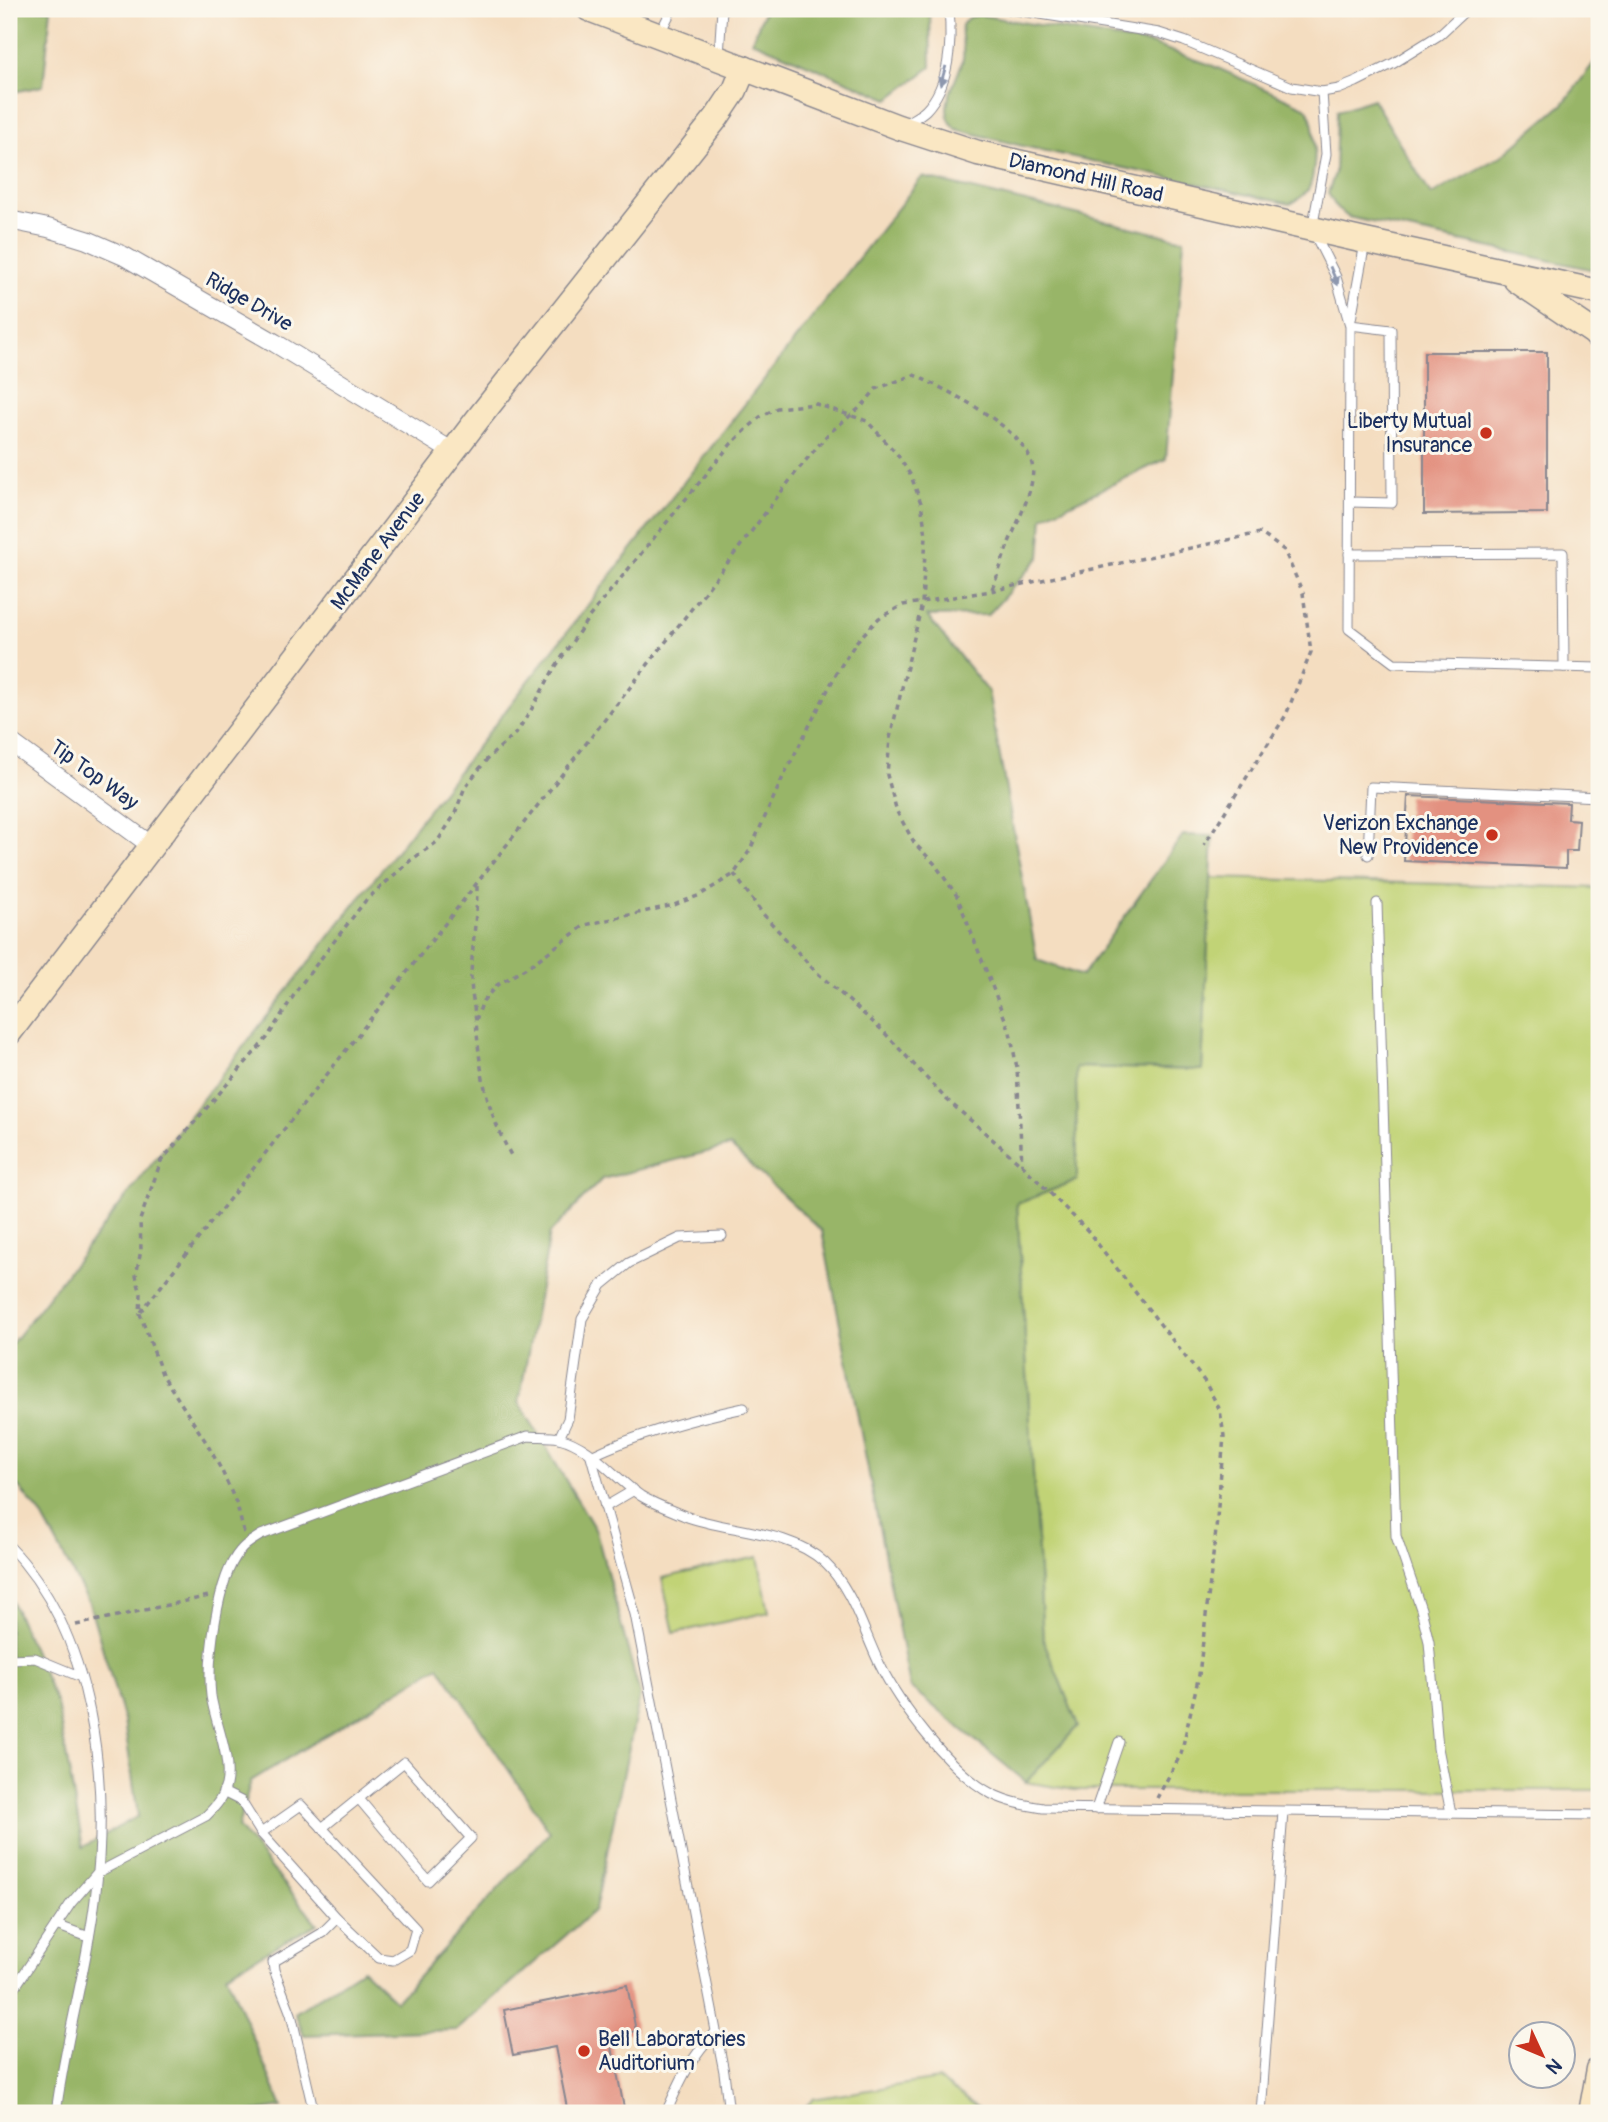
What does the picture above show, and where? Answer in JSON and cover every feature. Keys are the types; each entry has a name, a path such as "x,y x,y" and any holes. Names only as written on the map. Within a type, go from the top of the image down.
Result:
{"main road":[{"name":"Diamond Hill Road","path":"589,9 898,127 1005,160 1599,292"},
{"name":"McMane Avenue","path":"9,1033 453,452 716,117 744,68"},
{"path":"1503,272 1594,332 1599,338"},
{"path":"1591,2113 1599,2069"}],"street":[{"name":"Ridge Drive","path":"9,220 74,236 124,256 275,343 453,452"},
{"name":"Tip Top Way","path":"9,741 152,846"}],"lane":[{"path":"659,35 672,9"},
{"path":"719,58 722,9"},
{"path":"898,127 924,113 938,94 950,46 949,9"},
{"path":"1009,9 1159,33 1292,87 1322,92 1339,89 1394,63 1439,35 1467,9"},
{"path":"1322,92 1326,154 1312,229 1336,277 1350,325"},
{"path":"1365,241 1350,325 1349,629 1395,663 1599,668"},
{"path":"1350,325 1391,330 1392,503 1350,502"},
{"path":"1349,554 1563,552 1564,667"},
{"path":"1368,855 1371,787 1599,797"},
{"path":"1377,903 1396,1536 1421,1609 1429,1642 1438,1748 1451,1813"},
{"path":"559,1438 568,1419 582,1319 602,1285 629,1263 680,1238 722,1236"},
{"path":"591,1456 613,1445 680,1422 744,1408"},
{"path":"9,1996 71,1903 97,1873 206,1815 220,1801 228,1769 210,1676 221,1593 238,1552 261,1535 528,1436 559,1438 579,1447 642,1496 687,1517 778,1539 805,1549 823,1561 840,1579 892,1688 927,1734 968,1776 991,1793 1016,1804 1043,1808 1096,1809 1599,1815"},
{"path":"591,1456 635,1614 716,2032 729,2113"},
{"path":"605,1507 634,1490"},
{"path":"9,1546 44,1589 64,1628 81,1677 95,1745 99,1789 100,1838 89,1937 61,2072 56,2113"},
{"path":"9,1659 35,1658 81,1677"},
{"path":"1096,1809 1119,1742"},
{"path":"322,1828 404,1762 471,1838 428,1881 359,1799"},
{"path":"223,1792 241,1801 261,1833 337,1919 379,1958 393,1960 410,1950 416,1929 301,1805 261,1833"},
{"path":"1261,2113 1283,1812"},
{"path":"314,2113 291,2014 274,1970 274,1962 322,1933 337,1919"},
{"path":"56,1925 89,1937"},
{"path":"666,2113 700,2046 716,2032"}],"path":[{"path":"140,1314 797,471 828,434 876,389 914,375 960,396 999,423 1021,444 1032,464 1029,492 991,591"},
{"path":"246,1544 237,1505 222,1471 162,1374 140,1314 141,1294 136,1276 141,1250 141,1220 161,1161 267,1038 331,943 366,900 411,860 437,842 454,816 465,787 488,758 516,733 589,617 731,444 760,418 777,408 816,404 867,421 897,454 911,475 921,503 926,535 922,604 890,738 887,775 897,811 915,844 934,863 957,896 1010,1032 1017,1068 1022,1165"},
{"path":"476,1020 483,1001 497,985 528,967 584,925 674,905 700,895 734,874 750,850 837,672 857,641 879,618 903,605 991,591 1260,533 1284,550 1303,593 1311,652 1286,715 1204,845"},
{"path":"734,874 763,914 814,970 882,1030 945,1098 1022,1165 1087,1230 1198,1372 1220,1410 1224,1436 1199,1675 1181,1754 1151,1809"},
{"path":"477,884 477,919 471,980 478,1060 485,1095 498,1131 513,1159"},
{"path":"64,1628 221,1593"}],"green space":[{"path":"9,9 51,9 43,86 9,93"},
{"path":"765,9 930,9 931,67 889,99 752,41"},
{"path":"979,15 1151,44 1211,65 1305,107 1312,123 1315,148 1313,173 1308,190 1290,204 956,129 947,113 947,104 963,58 962,25 968,18"},
{"path":"1599,56 1599,271 1348,217 1336,207 1328,193 1335,173 1337,111 1373,99 1431,195 1503,155 1563,104"},
{"path":"922,177 1184,240 1166,459 1043,517 1040,557 988,615 927,616 988,691 1037,960 1082,976 1183,835 1213,836 1202,1070 1076,1067 1077,1180 1017,1204 1043,1639 1078,1726 1026,1782 910,1687 822,1231 730,1146 602,1179 550,1233 519,1402 596,1531 640,1695 595,1910 457,2030 304,2035 295,2013 362,1969 396,2001 550,1832 439,1666 251,1781 238,1827 317,1924 226,1974 282,2107 247,2113 9,2113 9,1595 57,1704 83,1847 138,1816 124,1721 89,1603 41,1514 9,1476 9,1347"},
{"path":"1211,878 1599,888 1599,1790 1074,1790 1026,1782 1078,1726 1043,1639 1017,1204 1077,1180 1076,1067 1202,1070"},
{"path":"758,1557 769,1612 674,1633 662,1578"},
{"path":"938,2079 981,2110 981,2113 800,2113 813,2099"}],"building":[{"name":"Liberty Mutual Insurance","path":"1424,352 1547,352 1547,513 1424,514"},
{"name":"Verizon Exchange New Providence","path":"1408,796 1569,803 1568,819 1579,820 1577,851 1566,851 1566,868 1404,861"},
{"name":"Bell Laboratories Auditorium","path":"627,1985 636,2031 610,2037 625,2113 568,2113 555,2047 513,2055 504,2010"}],"place":[{"name":"Liberty Mutual Insurance","path":"1486,433"},
{"name":"Verizon Exchange New Providence","path":"1492,835"},
{"name":"Bell Laboratories Auditorium","path":"584,2051"}]}
